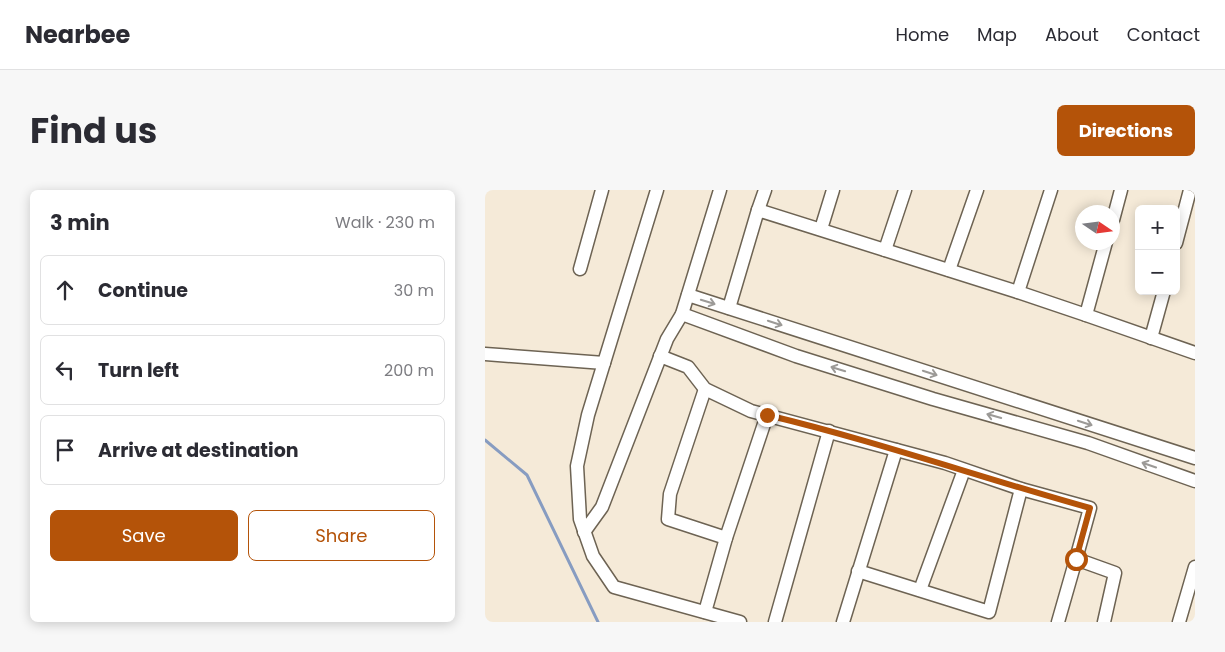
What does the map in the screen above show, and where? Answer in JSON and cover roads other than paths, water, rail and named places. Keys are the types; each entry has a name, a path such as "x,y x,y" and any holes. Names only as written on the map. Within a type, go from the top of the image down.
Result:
{"street":[{"path":"579,269 602,190"},
{"path":"657,190 604,363 577,466 580,519 593,556 614,587 740,622"},
{"path":"584,532 602,507 660,356 682,314 720,190"},
{"path":"729,308 765,190"},
{"path":"821,229 833,190"},
{"path":"885,250 905,190"},
{"path":"949,270 977,190"},
{"path":"1018,292 1051,190"},
{"path":"1117,205 1121,190"},
{"path":"1180,228 1190,190"},
{"path":"758,210 1018,292 1195,352"},
{"path":"1086,315 1104,250"},
{"path":"688,295 1195,458"},
{"path":"1151,338 1163,295"},
{"path":"682,314 796,356 1120,454 1195,481"},
{"path":"485,354 604,363"},
{"path":"660,356 688,367 705,389 751,412 829,431 1090,508 1058,622"},
{"path":"705,389 670,494 668,519 726,538"},
{"path":"705,612 726,538 767,415"},
{"path":"775,622 829,431"},
{"path":"1120,454 1125,436"},
{"path":"843,622 896,450"},
{"path":"920,590 964,470"},
{"path":"858,571 920,590 987,617 1021,489"},
{"path":"1076,559 1115,573 1105,622"},
{"path":"1179,622 1191,592 1195,567"}],"waterway":[{"path":"485,440 527,475 598,622"}]}
